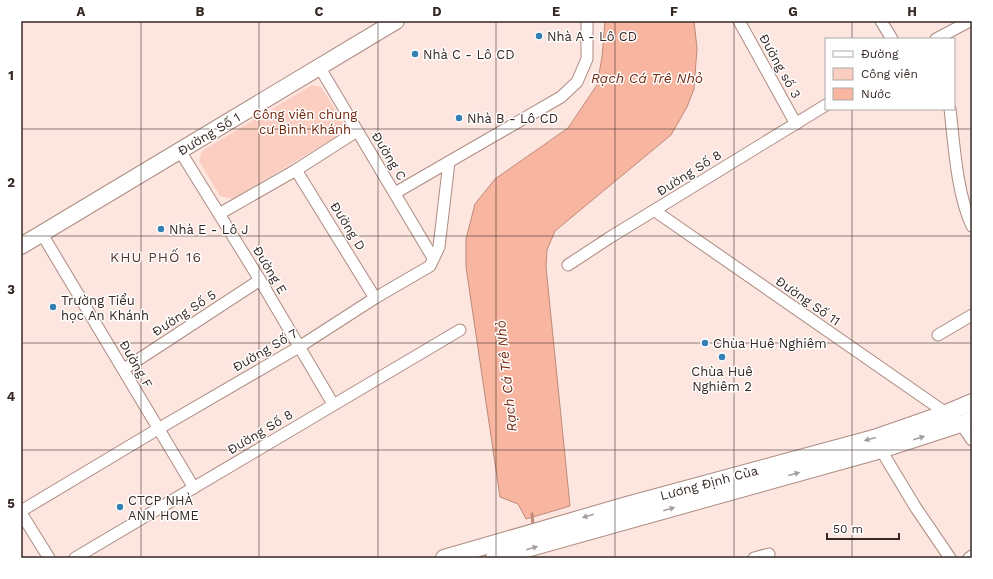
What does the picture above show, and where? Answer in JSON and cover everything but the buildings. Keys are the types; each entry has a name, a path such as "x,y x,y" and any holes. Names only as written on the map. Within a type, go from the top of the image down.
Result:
{"main road":[{"name":"Đường Số 1","path":"21,246 320,68 396,21"},
{"name":"Lương Định Của","path":"494,558 628,513 874,438 946,413 972,402"},
{"name":"Lương Định Của","path":"444,558 478,548 628,513 881,450 966,421"}],"street":[{"path":"395,193 561,98 577,82 587,59 587,21"},
{"name":"Đường số 3","path":"739,21 796,124"},
{"path":"881,21 891,38"},
{"path":"938,38 963,23"},
{"name":"Đường C","path":"320,68 433,258"},
{"name":"Đường Số 8","path":"568,265 609,238 825,107"},
{"path":"950,110 962,191 969,220 972,226"},
{"path":"219,214 296,170 357,131"},
{"name":"Đường E","path":"180,151 260,280 333,404"},
{"name":"Đường Số 7","path":"21,512 158,429 299,347 375,298 430,266 438,247 449,162"},
{"name":"Đường D","path":"296,170 375,298"},
{"name":"Đường Số 11","path":"655,211 946,413 966,421"},
{"name":"Đường F","path":"42,234 194,488"},
{"name":"Đường Số 5","path":"124,369 260,280"},
{"path":"938,335 972,315"},
{"name":"Đường Số 8","path":"75,558 460,330"},
{"path":"966,421 972,440"},
{"path":"881,450 916,508 950,558"},
{"path":"21,512 49,558"},
{"path":"754,558 769,554"}],"green space":[{"name":"Công viên chung cư Bình Khánh","path":"312,85 321,87 345,125 341,134 232,199 220,196 199,161 202,151"}],"water":[{"name":"Rạch Cá Trê Nhỏ","path":"605,21 694,21 697,48 694,89 687,107 671,135 555,231 547,250 546,267 570,506 526,519 518,504 500,497 466,267 466,239 475,204 495,179 568,128 597,85 602,57"}],"waterway":[{"name":"Rạch Cá Trê Nhỏ","path":"532,514 533,526"}],"place":[{"name":"Nhà A - Lô CD","path":"539,36"},
{"name":"Nhà C - Lô CD","path":"415,54"},
{"name":"Nhà B - Lô CD","path":"459,118"},
{"name":"Nhà E - Lô J","path":"161,229"},
{"name":"Trường Tiểu học An Khánh","path":"53,307"},
{"name":"Chùa Huê Nghiêm","path":"705,343"},
{"name":"Chùa Huê Nghiêm 2","path":"722,357"},
{"name":"CTCP NHÀ ANN HOME","path":"120,507"}],"district":[{"name":"KHU PHỐ 16","path":"156,257"}]}
